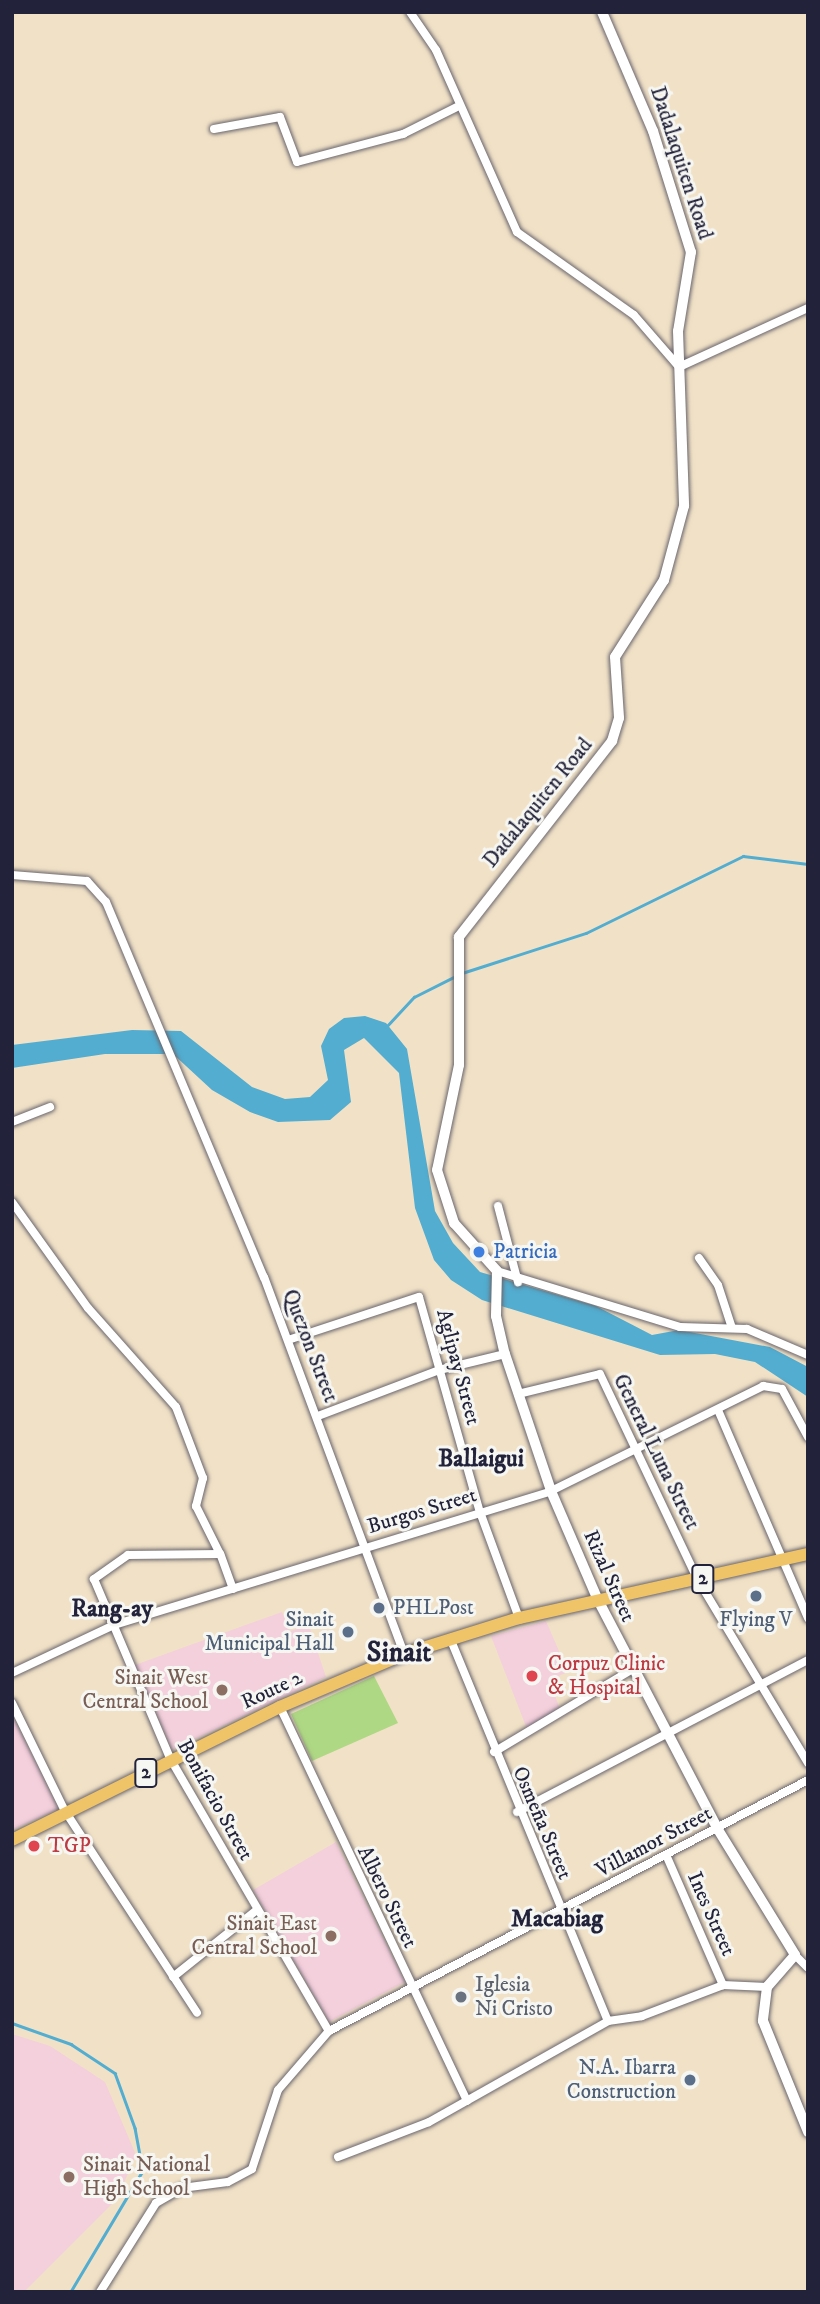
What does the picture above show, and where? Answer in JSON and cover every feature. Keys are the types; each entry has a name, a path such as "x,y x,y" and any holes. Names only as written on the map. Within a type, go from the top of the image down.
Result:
{"highway":[{"name":"Route 2","path":"12,1840 280,1707 404,1654 519,1618 808,1554"}],"street":[{"path":"410,12 436,50 457,107 520,237 634,315 679,368 808,307"},
{"name":"Dadalaquiten Road","path":"497,1271 454,1223 437,1170 459,1065 459,937 617,730 615,657 664,580 684,506 678,331 691,252 653,131 602,12"},
{"path":"214,129 280,117 296,162 403,134 457,107"},
{"name":"Quezon Street","path":"12,875 72,877 94,886 153,1023 195,1106 318,1416 404,1654"},
{"path":"12,1122 50,1107"},
{"path":"12,1202 88,1308 176,1408 203,1478 195,1502 233,1589"},
{"path":"498,1206 518,1282"},
{"path":"699,1258 718,1285 732,1328"},
{"path":"497,1271 518,1282 680,1327 732,1328 808,1354"},
{"name":"Rizal Street","path":"497,1271 496,1316 505,1354 551,1491 598,1600 631,1670 717,1828 795,1955 808,1968"},
{"name":"Aglipay Street","path":"288,1340 417,1295 480,1512 519,1618"},
{"path":"318,1416 439,1370 505,1354"},
{"name":"General Luna Street","path":"518,1394 598,1373 698,1580 808,1763"},
{"name":"Burgos Street","path":"12,1673 114,1625 551,1491 718,1410 755,1389 776,1385 808,1437"},
{"path":"718,1410 780,1561 808,1618"},
{"name":"Bonifacio Street","path":"220,1554 133,1554 100,1571 94,1580 171,1760 329,2031"},
{"name":"Osmeña Street","path":"450,1638 517,1812 608,2021"},
{"path":"517,1812 665,1732 808,1660"},
{"path":"494,1752 631,1670"},
{"path":"12,1703 67,1813 197,2013"},
{"name":"Albero Street","path":"280,1707 467,2101"},
{"name":"Villamor Street","path":"329,2031 667,1857 808,1780"},
{"name":"Ines Street","path":"667,1857 723,1984"},
{"path":"173,1977 257,1910"},
{"path":"795,1955 767,1987 765,2033 808,2132"},
{"path":"338,2157 394,2138 467,2101 608,2021 642,2016 723,1984 767,1987"},
{"path":"100,2292 144,2220 168,2194 228,2182 252,2169 278,2090 329,2031"}],"shaded area":[{"name":"Sinait West Central School","path":"282,1612 290,1631 309,1626 326,1677 172,1750 135,1665"},
{"name":"Corpuz Clinic & Hospital","path":"546,1621 568,1672 549,1680 560,1709 527,1729 491,1636"},
{"path":"12,1714 59,1809 12,1830"},
{"name":"Sinait East Central School","path":"336,1842 405,1982 329,2022 253,1890"},
{"name":"Sinait National High School","path":"12,2034 50,2046 105,2082 136,2155 117,2199 24,2292 12,2292"}],"green space":[{"path":"374,1676 398,1723 312,1761 291,1714"}],"water":[{"path":"365,1016 386,1023 407,1049 435,1211 453,1243 480,1272 596,1306 652,1335 679,1330 770,1347 808,1367 808,1397 755,1362 715,1354 660,1355 482,1300 451,1280 434,1260 415,1208 399,1073 364,1038 344,1050 351,1102 330,1120 278,1122 250,1112 212,1090 173,1054 105,1054 12,1068 12,1045 132,1030 181,1031 252,1087 285,1099 310,1097 328,1080 321,1046 329,1029 344,1018"}],"waterway":[{"path":"462,973 586,933 743,856 808,864"},
{"path":"386,1027 414,997 456,976"},
{"path":"12,2023 71,2044 115,2073 135,2128 143,2171 71,2292"}],"place":[{"name":"Patricia","path":"479,1252"},
{"name":"Flying V","path":"756,1596"},
{"name":"PHLPost","path":"379,1608"},
{"name":"Sinait Municipal Hall","path":"348,1632"},
{"name":"Corpuz Clinic & Hospital","path":"532,1676"},
{"name":"Sinait West Central School","path":"222,1690"},
{"name":"TGP","path":"34,1846"},
{"name":"Sinait East Central School","path":"331,1936"},
{"name":"Iglesia Ni Cristo","path":"461,1997"},
{"name":"N.A. Ibarra Construction","path":"690,2080"},
{"name":"Sinait National High School","path":"69,2177"}],"district":[{"name":"Ballaigui","path":"481,1460"},
{"name":"Rang-ay","path":"112,1610"},
{"name":"Sinait","path":"399,1653"},
{"name":"Macabiag","path":"557,1920"}]}
